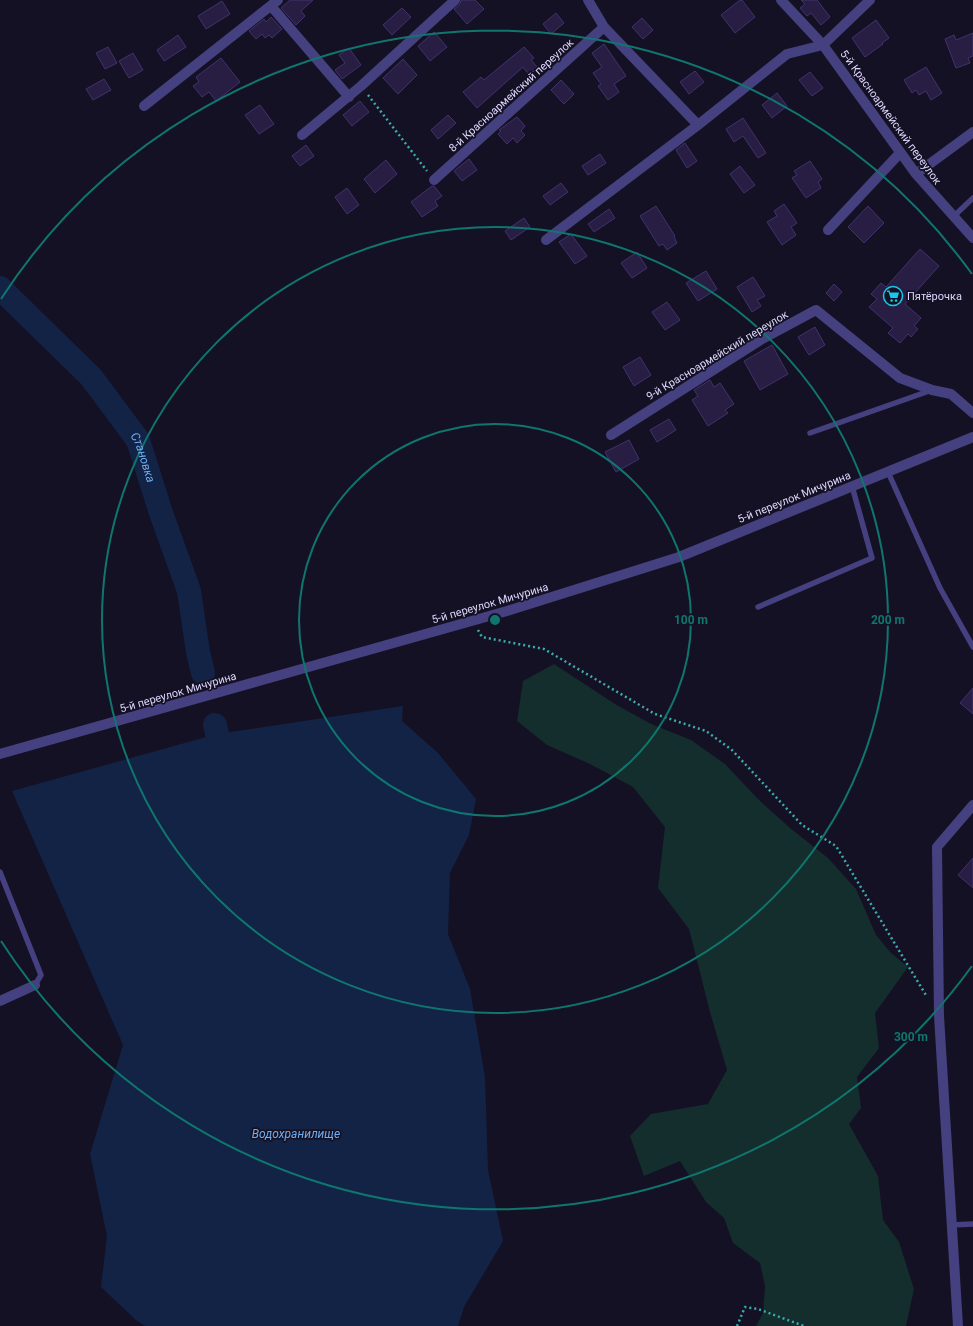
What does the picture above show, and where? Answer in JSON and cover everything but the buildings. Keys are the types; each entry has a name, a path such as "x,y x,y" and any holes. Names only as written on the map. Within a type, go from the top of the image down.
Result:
{"street":[{"path":"302,135 349,97 454,0"},
{"path":"588,0 604,27 698,124"},
{"name":"5-й Красноармейский переулок","path":"781,0 823,45 916,174 973,238"},
{"path":"546,240 787,54 823,45 870,0"},
{"path":"144,106 275,3 349,97"},
{"name":"8-й Красноармейский переулок","path":"434,180 604,27"},
{"path":"916,174 973,132"},
{"path":"828,230 900,153"},
{"name":"9-й Красноармейский переулок","path":"611,435 762,339 816,310 900,378 932,390 951,394 973,413"},
{"name":"5-й переулок Мичурина","path":"0,754 472,621 679,557 973,437"},
{"path":"958,1326 939,1016 937,847 973,805"},
{"path":"0,1001 35,985"}],"lane":[{"path":"953,217 973,198"},
{"path":"810,433 932,390"},
{"path":"888,472 940,588 973,647"},
{"path":"758,607 872,558 852,486"},
{"path":"0,872 41,975 35,985"},
{"path":"952,1226 973,1224"}],"path":[{"path":"361,86 434,180"},
{"path":"472,621 482,637 544,649 655,714 706,731 732,750 802,824 836,846 939,1016"},
{"path":"737,1326 745,1307 758,1309 804,1326"}],"green space":[{"path":"554,664 615,704 651,724 691,740 725,764 758,799 790,828 828,858 856,889 876,935 891,953 908,967 875,1013 879,1048 857,1077 861,1108 849,1124 878,1176 883,1220 899,1242 914,1289 906,1326 756,1326 763,1313 765,1286 760,1263 733,1243 724,1218 706,1202 680,1161 644,1176 630,1136 651,1114 708,1104 727,1070 710,1012 689,929 658,888 665,827 633,787 590,764 547,745 517,721 523,681"}],"water":[{"name":"Водохранилище","path":"403,706 402,721 438,753 476,799 469,835 450,873 448,934 470,989 485,1077 488,1170 503,1241 464,1307 458,1326 145,1326 136,1320 101,1287 107,1236 90,1154 123,1045 12,791 217,734"}],"waterway":[{"name":"Становка","path":"0,288 91,377 138,440 161,513 189,591 198,652 203,673"},
{"name":"Становка","path":"215,725 217,734"}],"place":[{"name":"Пятёрочка","path":"893,296"}]}
